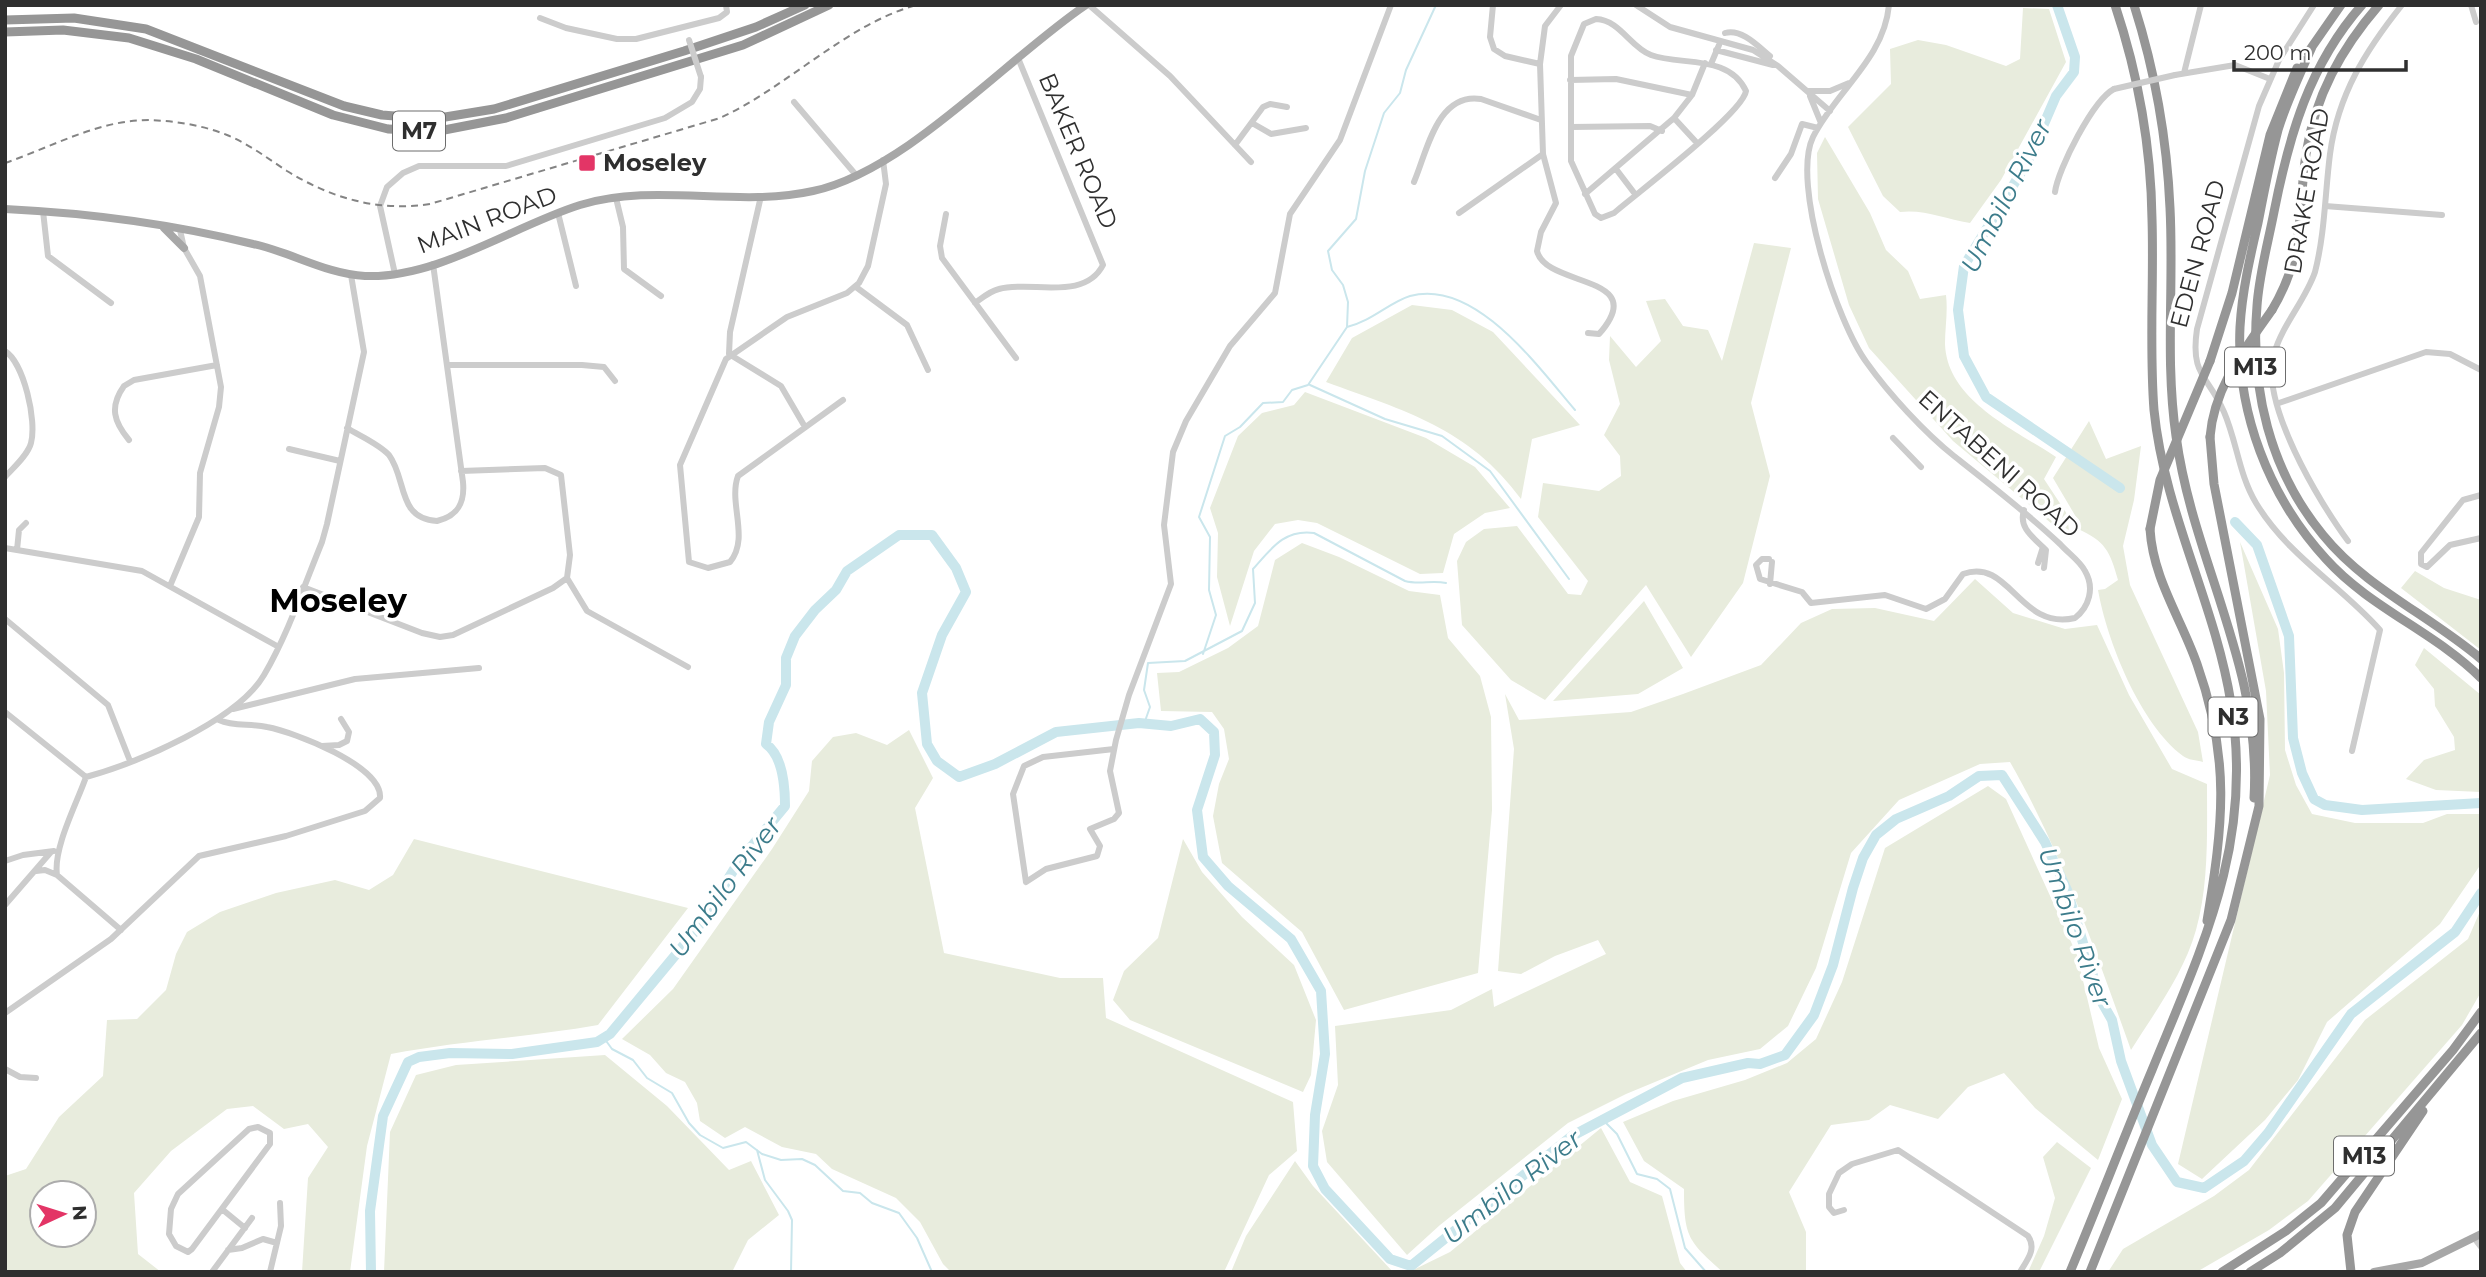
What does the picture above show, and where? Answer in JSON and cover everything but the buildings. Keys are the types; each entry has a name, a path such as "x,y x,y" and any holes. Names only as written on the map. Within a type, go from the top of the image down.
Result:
{"highway":[{"name":"M7","path":"5,20 74,18 146,29 184,41 344,106 398,118 433,119 494,109 684,51 756,27 804,5"},
{"name":"M7","path":"5,32 64,30 129,38 184,55 332,115 388,129 439,131 506,118 743,45 829,5"},
{"name":"N3","path":"2070,1272 2203,947 2220,897 2230,852 2237,799 2237,744 2222,664 2180,533 2160,453 2152,374 2150,166 2134,71 2115,5"},
{"name":"N3","path":"2090,1272 2231,920 2249,855 2255,790 2252,728 2239,656 2199,530 2176,440 2169,372 2171,211 2167,166 2151,64 2134,5"},
{"name":"M13","path":"2341,5 2312,47 2278,129 2246,280 2240,352 2250,421 2277,490 2293,517 2327,561 2365,594 2454,655 2481,678"},
{"name":"M13","path":"2362,5 2336,37 2314,77 2292,132 2283,166 2257,304 2254,351 2261,408 2286,478 2322,534 2376,586 2481,659"},
{"path":"2249,855 2261,786 2260,719 2214,484 2210,437 2216,402 2227,378 2272,310 2296,259 2306,156 2314,116 2334,66 2357,31 2379,5"},
{"path":"2203,947 2220,847 2222,791 2219,758 2204,687 2190,645 2164,590 2155,562 2151,529 2160,480 2210,361 2232,292 2270,135 2291,79 2312,47"},
{"name":"M13","path":"2221,1272 2302,1219 2340,1183 2453,1050 2481,1012"},
{"name":"M13","path":"2250,1272 2287,1248 2335,1208 2481,1033"},
{"path":"2351,1272 2347,1235 2355,1212 2436,1088"},
{"path":"2213,1272 2267,1244"}],"main road":[{"name":"MAIN ROAD","path":"5,209 102,215 261,245 351,275 395,274 433,264 558,213 616,198 761,197 814,191 856,176 883,160 964,101 1088,5"},
{"path":"162,227 184,247"},
{"path":"2374,1272 2417,1268 2477,1236"}],"street":[{"path":"540,18 566,28 617,39 636,39 724,15 726,5"},
{"path":"1088,5 1170,76 1251,162"},
{"path":"1114,749 1043,757 1024,766 1013,794 1026,882 1046,869 1097,856 1100,846 1091,831 1093,827 1114,819 1119,813 1110,771 1116,740 1170,592 1165,509 1171,461 1178,440 1230,346 1275,293 1290,214 1340,141 1391,5"},
{"path":"1493,5 1490,37 1494,49 1523,62 1540,64"},
{"path":"1561,5 1545,26 1540,64 1543,153 1556,203 1538,239 1539,257 1553,270 1595,284 1607,292 1613,308 1599,334 1588,333"},
{"path":"1636,5 1670,27 1743,46 1778,66"},
{"name":"ENTABENI ROAD","path":"1770,584 1802,592 1811,603 1885,595 1926,609 1945,599 1963,574 1981,570 1998,578 2042,617 2065,621 2082,612 2090,593 2086,572 2024,510 1942,445 1869,366 1857,349 1842,317 1809,197 1807,158 1820,126 1879,43 1889,5"},
{"path":"2184,73 2201,5"},
{"name":"EDEN ROAD","path":"2314,5 2270,79 2252,125 2197,329 2195,361 2198,372 2225,414 2247,487 2276,533 2380,630 2352,751"},
{"name":"DRAKE ROAD","path":"2347,541 2308,482 2290,440 2272,376 2273,358 2315,272 2335,125 2350,81 2373,40 2402,5"},
{"path":"2471,5 2476,22"},
{"path":"1596,19 1612,23 1651,55 1708,64 1737,80 1744,86 1746,95 1697,143 1610,216 1601,218 1595,214 1573,170 1570,80 1571,56 1576,40 1584,24 1596,19"},
{"path":"395,274 380,206 387,187 402,173 419,166 506,166 664,118 692,102 700,89 701,77 685,25"},
{"path":"1724,33 1735,32 1744,36 1830,111"},
{"path":"1585,194 1674,118 1692,95 1717,48 1778,66"},
{"name":"BAKER ROAD","path":"975,303 998,289 1057,287 1089,281 1101,269 1103,260 1018,58"},
{"path":"2055,192 2066,159 2099,105 2114,89 2235,65 2270,79"},
{"path":"1570,80 1616,79 1692,95"},
{"path":"1808,92 1829,91 1851,82"},
{"path":"1775,178 1791,154 1802,124 1820,126 1808,92"},
{"path":"1414,182 1443,113 1452,103 1470,98 1480,99 1541,120"},
{"path":"794,102 856,176"},
{"path":"1235,145 1267,105 1287,107"},
{"path":"1674,118 1697,143"},
{"path":"1252,123 1271,134 1306,128"},
{"path":"1571,127 1650,126 1662,131"},
{"path":"1459,213 1543,153"},
{"path":"729,354 787,317 856,287 868,266 886,184 883,160"},
{"path":"1616,169 1635,194"},
{"path":"761,197 730,332 729,354 680,465 689,562 708,568 730,562 738,548 735,486 738,475 843,400"},
{"path":"616,198 623,227 624,269 661,296"},
{"path":"2325,206 2442,215"},
{"path":"43,211 48,256 111,303"},
{"path":"558,213 576,286"},
{"path":"946,214 940,252 1016,358"},
{"path":"170,586 199,517 200,473 220,398 217,365 200,276 184,247 180,230"},
{"path":"347,428 389,456 409,508 426,519 443,519 459,509 464,492 433,264"},
{"path":"86,777 130,761 219,720 248,695 264,676 322,542 341,460 364,352 351,275"},
{"path":"856,287 907,325 928,370"},
{"path":"5,351 21,371 32,434 28,450 5,477"},
{"path":"2279,403 2426,352 2450,354 2481,370"},
{"path":"729,354 781,386 805,426"},
{"path":"129,440 117,425 114,415 124,386 134,380 217,365"},
{"path":"448,365 604,367 615,381"},
{"path":"1893,438 1921,467"},
{"path":"289,449 341,460"},
{"path":"461,471 545,468 561,475 570,555 567,578 587,611 688,667"},
{"path":"2481,495 2463,500 2421,553 2421,564 2427,567 2455,542 2481,538"},
{"path":"2024,510 2022,522 2026,530 2043,547 2041,565"},
{"path":"17,550 19,530 26,523"},
{"path":"5,548 128,567 170,586 277,646"},
{"path":"1759,561 1771,561 1770,584 1760,579 1756,569 1759,561"},
{"path":"303,587 422,633 447,637 567,578"},
{"path":"5,619 102,698 112,711 130,761"},
{"path":"233,709 355,679 480,668"},
{"path":"248,695 253,706"},
{"path":"5,712 86,777"},
{"path":"320,747 339,745 347,741 349,732 341,719"},
{"path":"5,1013 77,965 121,930 199,856 286,836 365,811 377,803 381,792 374,778 354,764 280,730 219,720"},
{"path":"57,875 56,865 60,851 86,777"},
{"path":"5,861 23,855 60,851"},
{"path":"5,905 51,852"},
{"path":"35,872 45,870 57,875 121,930"},
{"path":"5,1069 20,1077 36,1078"},
{"path":"258,1127 268,1130 270,1144 223,1210 192,1250 184,1252 176,1246 168,1226 171,1209 178,1194 249,1129 258,1127"},
{"path":"1844,1210 1834,1213 1828,1203 1830,1187 1839,1173 1852,1164 1898,1150 2025,1233 2032,1242 2031,1252 2020,1272"},
{"path":"270,1272 282,1219 280,1203"},
{"path":"223,1210 245,1228"},
{"path":"212,1272 252,1218"},
{"path":"2477,1236 2481,1247"},
{"path":"228,1250 242,1248 263,1239 277,1243"}],"shaded area":[{"path":"2023,8 2049,9 2066,62 2001,180 1970,223 1926,213 1900,212 1883,196 1848,127 1891,84 1890,49 1918,40 1946,45 2006,66 2020,59"},
{"path":"1825,137 1870,213 1886,250 1908,271 1920,299 1946,295 1945,344 1949,364 1958,382 1970,398 1986,412 2056,457 2044,479 2067,514 2070,539 1953,441 1869,348 1849,305 1818,199 1817,153"},
{"path":"1754,243 1791,248 1751,403 1770,476 1743,583 1691,657 1646,585 1545,700 1511,680 1462,625 1457,561 1466,542 1484,529 1517,526 1568,594 1581,595 1588,581 1538,517 1543,483 1599,491 1621,476 1620,456 1604,435 1620,404 1609,360 1610,336 1636,367 1661,341 1646,301 1665,299 1683,326 1708,330 1722,361"},
{"path":"1412,305 1452,310 1493,332 1580,425 1532,439 1521,499 1501,475 1457,438 1409,413 1326,382 1352,338"},
{"path":"1305,392 1426,438 1475,467 1510,508 1485,513 1454,534 1443,573 1420,574 1317,523 1298,520 1275,524 1254,551 1230,626 1217,577 1218,533 1210,508 1238,436 1262,413 1294,405"},
{"path":"2089,421 2106,459 2141,446 2134,500 2123,546 2130,585 2198,732 2203,762 2185,757 2167,742 2140,703 2109,633 2098,590 2105,589 2118,580 2112,561 2095,538 2078,529 2076,517 2053,478"},
{"path":"2240,542 2278,629 2284,673 2285,750 2296,785 2312,814 2355,823 2423,823 2447,814 2481,814 2481,864 2440,924 2327,1022 2298,1080 2265,1120 2202,1179 2178,1164 2270,775 2266,691"},
{"path":"1302,543 1339,557 1409,591 1440,595 1448,638 1480,676 1491,717 1492,810 1478,973 1344,1010 1302,932 1222,863 1213,816 1219,784 1229,759 1224,729 1212,712 1161,711 1157,673 1179,672 1228,648 1258,626 1275,560"},
{"path":"2415,571 2444,588 2481,600 2481,650 2401,588"},
{"path":"1975,579 2013,613 2065,629 2097,625 2129,695 2172,769 2207,784 2205,876 2196,930 2176,977 2131,1050 2077,903 2029,796 2010,762 1980,764 1899,800 1851,853 1816,968 1788,1026 1760,1049 1708,1060 1626,1094 1568,1123 1440,1225 1407,1255 1327,1162 1322,1131 1338,1085 1335,1026 1451,1010 1492,989 1494,1007 1606,954 1598,940 1555,956 1521,974 1498,971 1514,749 1505,694 1519,720 1631,712 1761,665 1801,623 1832,609 1875,608 1934,621"},
{"path":"1644,601 1683,668 1638,694 1553,701"},
{"path":"2424,648 2481,695 2481,792 2436,790 2406,779 2424,760 2455,750 2454,737 2435,706 2434,689 2415,665"},
{"path":"909,730 933,778 915,808 944,953 1060,978 1103,978 1106,1018 1293,1102 1297,1151 1269,1175 1224,1272 951,1272 943,1264 920,1222 896,1198 832,1169 816,1154 782,1147 745,1127 725,1138 700,1121 697,1103 685,1082 666,1073 650,1055 622,1039 673,989 772,849 809,791 812,761 833,737 856,733 887,745"},
{"path":"1988,786 2006,799 2077,955 2099,1048 2122,1099 2098,1160 2035,1108 2004,1073 1968,1087 1938,1119 1890,1105 1869,1120 1831,1125 1789,1192 1806,1232 1806,1272 1723,1272 1702,1253 1690,1237 1685,1218 1684,1189 1644,1161 1623,1122 1673,1101 1745,1080 1787,1063 1816,1039 1842,982 1885,848"},
{"path":"414,839 688,908 598,1025 391,1054 367,1146 350,1272 302,1272 308,1178 328,1147 308,1124 284,1129 253,1106 227,1109 171,1151 134,1193 138,1254 161,1272 5,1272 5,1176 26,1169 59,1117 103,1076 107,1020 137,1019 166,990 176,954 187,932 220,912 276,893 335,880 369,890 393,875"},
{"path":"1183,839 1202,872 1242,917 1294,965 1316,1020 1311,1075 1303,1092 1130,1020 1113,1000 1124,971 1158,938"},
{"path":"2481,909 2481,992 2462,1025 2308,1201 2269,1230 2200,1270 2108,1272 2123,1249 2214,1196 2249,1170 2365,1020 2468,939"},
{"path":"605,1055 667,1106 729,1170 751,1161 779,1215 748,1240 732,1272 384,1272 390,1132 416,1075 456,1065"},
{"path":"1601,1128 1630,1182 1662,1196 1680,1263 1687,1272 1409,1272 1450,1252"},
{"path":"2057,1142 2091,1168 2039,1272 2028,1272 2044,1236 2055,1198 2043,1157"},
{"path":"1295,1161 1313,1186 1393,1272 1231,1272 1246,1236"}],"waterway":[{"path":"1203,654 1216,615 1209,590 1210,537 1199,517 1225,436 1240,427 1263,403 1283,402 1292,390 1308,385 1347,327 1348,302 1343,285 1332,270 1328,251 1356,219 1365,171 1384,113 1400,93 1406,70 1436,5"},
{"name":"Umbilo River","path":"2057,5 2075,57 2074,72 2056,96 2028,161 1964,266 1958,310 1964,356 1986,397 2120,488"},
{"path":"1347,327 1410,296 1434,294 1458,300 1503,330 1524,350 1575,410"},
{"path":"1310,385 1385,419 1442,436 1490,471 1569,579"},
{"name":"Umbilo River","path":"2235,522 2257,545 2289,636 2293,738 2302,773 2314,799 2325,805 2362,810 2481,803"},
{"path":"1144,724 1150,707 1144,690 1148,663 1185,661 1242,631 1255,603 1253,569 1286,537 1314,533 1405,581 1446,583"},
{"name":"Umbilo River","path":"371,1272 370,1211 383,1116 408,1062 419,1057 450,1053 512,1054 597,1042 610,1034 697,929 738,863 785,806 779,764 772,749 766,744 769,722 786,685 786,658 795,636 815,610 836,590 847,571 899,535 932,535 956,568 966,592 942,635 922,693 927,744 937,761 959,777 995,764 1056,732 1139,723 1171,726 1200,719 1214,732 1215,755 1197,810 1203,857 1228,886 1291,939 1321,991 1325,1054 1315,1115 1313,1166 1325,1189 1390,1259 1411,1266 1572,1136 1682,1078 1748,1063 1760,1064 1785,1055 1814,1015 1833,965 1863,858 1876,835 1896,819 1949,796 1979,776 2002,775 2045,842 2067,890 2100,999 2112,1020 2121,1061 2152,1145 2177,1182 2204,1188 2244,1161 2268,1133 2351,1014 2455,932 2481,893"},
{"path":"604,1038 612,1049 633,1060 647,1078 672,1093 689,1123 700,1135 723,1148 746,1142 762,1154 781,1160 802,1159 815,1165 843,1191 860,1193 872,1203 899,1213 917,1238 932,1272"},
{"path":"1603,1120 1617,1134 1637,1174 1657,1179 1670,1189 1685,1248 1706,1272"},
{"path":"757,1150 765,1180 792,1220 791,1272"}],"railway":[{"path":"5,163 112,124 169,121 227,135 321,189 356,201 392,206 430,204 720,118 769,90 866,26 917,5"}],"place":[{"name":"Moseley","path":"587,163"}],"district":[{"name":"Moseley","path":"338,601"}]}
